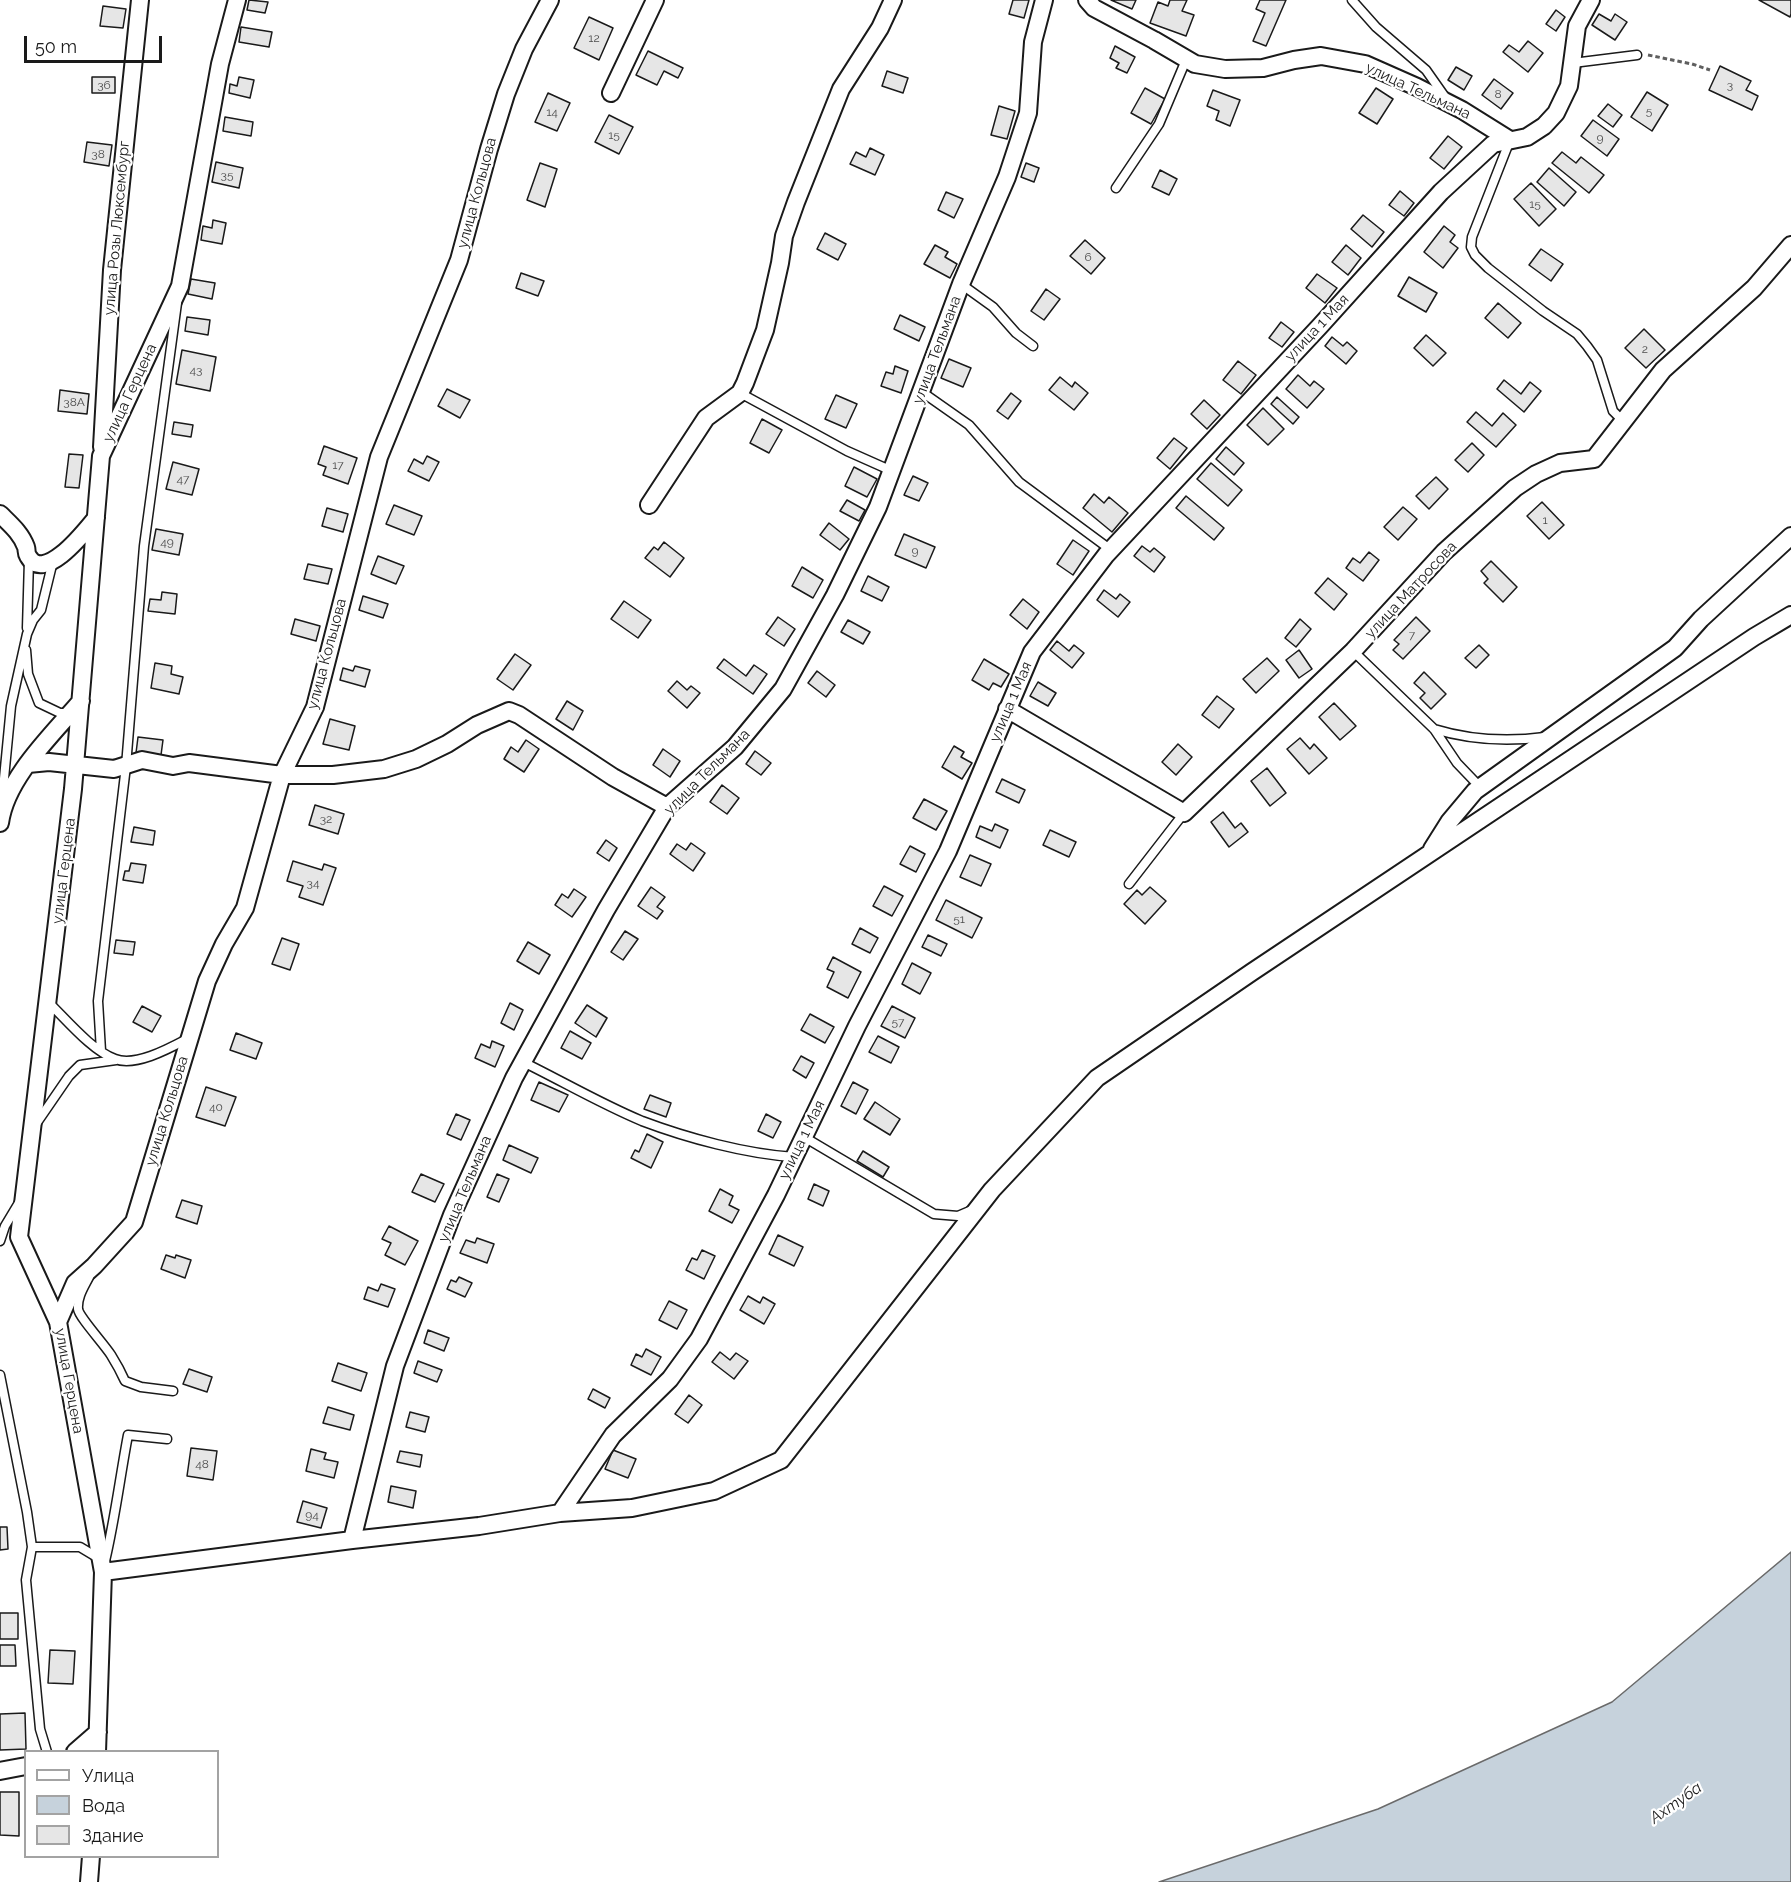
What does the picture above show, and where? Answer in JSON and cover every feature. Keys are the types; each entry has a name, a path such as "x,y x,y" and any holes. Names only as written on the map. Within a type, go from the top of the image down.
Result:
{"street":[{"name":"улица Розы Люксембург","path":"101,456 112,270 140,0"},
{"name":"улица Герцена","path":"97,1750 102,1565 58,1322 19,1237 75,766 76,707 101,456 180,286 220,64 237,0"},
{"name":"улица Кольцова","path":"58,1322 75,1283 94,1266 134,1222 207,981 224,944 245,908 282,775 315,707 379,457 459,261 506,94 524,49 550,0"},
{"path":"611,93 656,0"},
{"path":"649,505 706,418 740,393 765,330 784,236 796,202 841,88 880,28 893,0"},
{"name":"улица Тельмана","path":"352,1540 395,1366 452,1215 514,1078 606,910 667,807 735,747 783,689 835,595 878,507 961,284 1007,177 1028,113 1033,42 1044,0"},
{"name":"улица Тельмана","path":"1087,0 1094,8 1154,39 1195,64 1225,69 1263,68 1321,56 1365,64 1450,103 1510,140"},
{"name":"улица 1 Мая","path":"560,1513 613,1435 670,1379 699,1339 794,1157 857,1026 948,851 1032,652 1111,550 1320,326 1441,192 1493,144 1527,136 1544,126 1556,113 1569,86 1577,26 1592,0"},
{"name":"улица Матросова","path":"1184,813 1353,651 1444,552 1515,488 1536,474 1560,463 1594,459 1663,370 1754,288 1791,245"},
{"path":"0,514 18,533 28,556 41,565 53,561 77,541 96,518"},
{"path":"1428,855 1460,807 1480,787 1675,648 1701,619 1791,536"},
{"path":"102,1565 479,1526 560,1513 632,1508 714,1491 781,1460 992,1190 1097,1078 1754,637 1791,615"},
{"path":"0,821 4,803 15,780 76,707"},
{"path":"1007,709 1184,813"},
{"path":"28,764 50,762 114,769 142,760 173,766 189,763 282,775 333,775 384,768 416,759 447,744 477,725 509,711 519,715 613,777 667,807"},
{"path":"77,1750 98,1732"},
{"path":"0,1771 24,1766"},
{"path":"89,1882 91,1858"}],"lane":[{"path":"1352,0 1376,27 1426,70 1450,103"},
{"path":"1573,63 1637,55"},
{"path":"1116,188 1160,124 1186,60"},
{"path":"1510,140 1472,237 1471,247 1475,255 1488,268 1582,340 1597,360 1613,411 1623,421"},
{"path":"961,284 993,307 1016,333 1033,346"},
{"path":"101,1051 98,1000 126,766 144,546 180,286"},
{"path":"922,392 969,425 1019,482 1111,550"},
{"path":"740,393 847,451 892,471"},
{"path":"28,556 28,674 39,703 60,713 76,707"},
{"path":"0,821 11,706 27,634 33,620 41,610 53,561"},
{"path":"1353,651 1434,729 1457,763 1480,787"},
{"path":"1434,729 1472,739 1531,739 1552,736"},
{"path":"1129,884 1184,813"},
{"path":"48,1001 101,1051 117,1060"},
{"path":"32,1129 69,1076 80,1065 156,1054 190,1037"},
{"path":"523,1062 642,1120 730,1147 767,1155 794,1157"},
{"path":"804,1137 934,1214 947,1217 958,1216 978,1207"},
{"path":"0,1241 2,1222 24,1193"},
{"path":"2,1222 19,1237"},
{"path":"94,1266 80,1295 78,1310 82,1320 98,1335 125,1381 141,1387 173,1391"},
{"path":"0,1375 32,1546 26,1580 40,1729 46,1750"},
{"path":"32,1546 80,1547 102,1565 117,1507 120,1473 128,1436 167,1439"},
{"path":"80,1547 96,1532"}],"path":[{"path":"1637,55 1672,59 1710,70"}],"water":[{"name":"Ахтуба","path":"1791,1552 1791,1882 1159,1882 1378,1809 1612,1702"}],"building":[{"path":"249,0 268,2 265,13 247,10"},
{"path":"1013,0 1029,0 1024,18 1009,14"},
{"path":"1111,0 1136,0 1132,9"},
{"path":"1170,0 1187,0 1182,11 1194,15 1186,36 1150,23 1158,2 1168,6"},
{"path":"1260,0 1286,0 1266,46 1253,41 1265,13 1256,9"},
{"path":"1759,0 1791,0 1790,17"},
{"path":"103,6 126,9 123,28 100,26"},
{"path":"1556,10 1565,17 1556,31 1546,24"},
{"path":"1599,14 1611,21 1615,14 1627,22 1615,40 1592,25"},
{"path":"589,17 613,28 599,60 574,48"},
{"path":"241,27 272,32 269,47 239,42"},
{"path":"1528,41 1543,53 1528,72 1503,52 1509,45 1519,52"},
{"path":"1115,46 1135,57 1127,73 1116,68 1119,63 1110,58"},
{"path":"648,51 683,68 678,78 664,71 657,85 636,75"},
{"path":"1720,66 1751,81 1746,90 1758,96 1752,110 1709,90"},
{"path":"1456,67 1472,76 1464,90 1448,80"},
{"path":"887,71 908,78 903,93 882,86"},
{"path":"92,77 115,77 115,93 92,93"},
{"path":"239,77 254,80 250,98 229,93 230,84 237,86"},
{"path":"1494,79 1513,93 1501,109 1482,95"},
{"path":"1145,88 1165,99 1151,124 1131,113"},
{"path":"1376,88 1393,99 1377,124 1359,113"},
{"path":"1213,90 1240,100 1230,126 1216,120 1219,111 1207,106"},
{"path":"1647,92 1668,105 1652,131 1631,117"},
{"path":"548,93 570,103 557,131 535,122"},
{"path":"1608,104 1622,115 1613,127 1598,116"},
{"path":"999,106 1015,111 1007,139 991,135"},
{"path":"609,115 633,127 619,154 595,142"},
{"path":"225,117 253,122 251,136 223,131"},
{"path":"1593,120 1619,139 1607,156 1581,136"},
{"path":"1448,136 1462,147 1444,169 1430,158"},
{"path":"87,142 112,145 109,166 84,162"},
{"path":"870,148 884,155 875,175 850,164 856,152 866,157"},
{"path":"1562,152 1576,163 1581,157 1604,175 1589,193 1552,163"},
{"path":"216,162 243,168 239,188 212,182"},
{"path":"540,163 557,169 545,207 527,200"},
{"path":"1026,163 1039,168 1034,182 1021,177"},
{"path":"1549,168 1576,192 1564,206 1537,182"},
{"path":"1160,170 1177,179 1169,195 1152,187"},
{"path":"1531,183 1556,209 1539,226 1514,199"},
{"path":"1400,191 1414,203 1404,216 1389,205"},
{"path":"946,192 963,199 954,218 938,210"},
{"path":"1363,215 1384,232 1372,247 1351,229"},
{"path":"213,220 226,223 222,244 201,240 203,226 212,228"},
{"path":"1444,226 1455,235 1450,242 1458,248 1443,268 1424,252"},
{"path":"825,233 846,244 838,260 817,249"},
{"path":"1085,240 1105,258 1091,274 1070,256"},
{"path":"935,245 948,252 945,257 957,264 950,278 924,264"},
{"path":"1346,245 1361,258 1348,275 1332,262"},
{"path":"1541,249 1563,264 1551,281 1529,265"},
{"path":"521,273 544,281 538,296 516,288"},
{"path":"1317,274 1337,288 1325,303 1306,288"},
{"path":"1409,277 1437,293 1426,312 1398,296"},
{"path":"191,279 215,283 212,299 188,294"},
{"path":"1046,289 1060,299 1044,320 1031,311"},
{"path":"1498,303 1521,323 1508,338 1485,318"},
{"path":"900,315 925,327 919,341 894,329"},
{"path":"187,317 210,320 208,335 185,331"},
{"path":"1281,322 1294,332 1282,347 1269,338"},
{"path":"1644,329 1665,350 1646,368 1625,348"},
{"path":"1426,335 1446,353 1433,366 1414,348"},
{"path":"1332,337 1343,346 1347,342 1357,351 1346,364 1325,346"},
{"path":"182,350 216,357 210,391 176,384"},
{"path":"949,359 971,368 963,387 941,378"},
{"path":"1238,361 1256,375 1241,394 1223,380"},
{"path":"895,366 908,371 901,393 881,386 886,372 893,374"},
{"path":"1298,375 1310,386 1314,381 1324,389 1307,408 1286,389"},
{"path":"1060,377 1072,387 1075,382 1088,393 1074,410 1049,390"},
{"path":"1504,380 1521,394 1530,382 1541,391 1524,412 1497,389"},
{"path":"447,389 470,400 460,418 438,406"},
{"path":"60,390 89,394 87,414 58,411"},
{"path":"1011,393 1021,401 1008,419 997,411"},
{"path":"836,395 857,404 846,428 825,419"},
{"path":"1277,397 1299,417 1293,424 1271,404"},
{"path":"1204,400 1220,415 1207,429 1191,414"},
{"path":"1263,408 1284,429 1268,445 1247,425"},
{"path":"1476,412 1492,426 1503,413 1516,425 1496,447 1467,422"},
{"path":"762,419 782,430 769,453 750,443"},
{"path":"174,422 193,425 191,437 172,434"},
{"path":"1174,438 1187,448 1170,469 1157,458"},
{"path":"1472,443 1484,455 1468,472 1455,460"},
{"path":"324,446 357,458 348,484 323,475 326,467 318,464"},
{"path":"1226,447 1244,463 1234,475 1216,459"},
{"path":"69,454 83,455 79,488 65,487"},
{"path":"427,456 439,462 429,481 408,471 414,459 423,464"},
{"path":"173,462 199,469 192,495 166,489"},
{"path":"1211,463 1242,490 1228,506 1197,479"},
{"path":"854,467 877,479 867,497 845,486"},
{"path":"913,476 928,483 919,501 904,495"},
{"path":"1436,477 1448,489 1429,509 1416,496"},
{"path":"1094,494 1104,503 1109,497 1128,513 1112,532 1083,508"},
{"path":"1186,496 1224,528 1214,540 1176,508"},
{"path":"847,500 865,510 859,521 840,511"},
{"path":"1542,502 1564,525 1549,539 1527,516"},
{"path":"394,505 422,516 414,535 386,524"},
{"path":"1403,507 1417,519 1398,540 1384,527"},
{"path":"327,508 348,514 343,532 322,526"},
{"path":"829,523 849,539 840,550 820,535"},
{"path":"156,529 183,534 179,555 152,550"},
{"path":"904,534 935,547 926,568 895,555"},
{"path":"1073,540 1089,551 1073,575 1057,564"},
{"path":"664,542 684,558 670,577 645,558 654,547 658,550"},
{"path":"1142,546 1150,552 1154,548 1165,557 1154,572 1134,556"},
{"path":"1369,552 1379,560 1363,581 1346,568 1353,558 1360,563"},
{"path":"378,556 404,566 396,584 371,574"},
{"path":"1491,561 1517,587 1503,602 1484,583 1488,579 1481,571"},
{"path":"308,564 332,569 328,584 304,579"},
{"path":"802,567 823,580 813,598 792,586"},
{"path":"868,576 889,587 882,601 861,591"},
{"path":"1328,578 1347,594 1334,610 1315,593"},
{"path":"1104,590 1116,599 1120,594 1130,602 1118,617 1097,600"},
{"path":"162,592 177,594 175,614 148,611 150,599 161,600"},
{"path":"363,596 388,604 383,618 359,610"},
{"path":"1023,599 1039,612 1027,629 1010,615"},
{"path":"624,601 651,620 638,638 611,619"},
{"path":"778,617 795,629 784,646 766,634"},
{"path":"1416,617 1430,631 1403,659 1393,650 1399,644 1394,640"},
{"path":"295,619 320,626 316,641 291,634"},
{"path":"1300,619 1311,629 1296,647 1285,638"},
{"path":"848,620 870,632 863,644 841,632"},
{"path":"1057,641 1069,651 1074,645 1084,653 1072,668 1050,650"},
{"path":"1479,645 1489,655 1476,668 1465,658"},
{"path":"1299,650 1312,669 1299,678 1286,660"},
{"path":"515,654 531,665 513,690 497,679"},
{"path":"1267,658 1279,671 1256,693 1243,679"},
{"path":"724,659 746,676 754,665 767,674 753,694 717,668"},
{"path":"984,659 1009,674 1001,687 993,683 989,690 972,680"},
{"path":"155,663 172,666 171,674 183,677 179,694 151,688"},
{"path":"355,666 370,670 365,687 340,680 343,668 353,671"},
{"path":"817,671 835,685 826,697 808,683"},
{"path":"1424,672 1446,694 1431,709 1420,698 1425,693 1414,683"},
{"path":"677,681 687,690 691,686 700,693 687,708 668,691"},
{"path":"1038,682 1056,693 1048,706 1030,696"},
{"path":"1217,696 1234,709 1219,728 1202,715"},
{"path":"567,701 583,711 573,730 556,719"},
{"path":"1334,703 1356,726 1340,740 1319,717"},
{"path":"330,719 355,726 349,750 323,744"},
{"path":"138,737 163,740 161,755 136,753"},
{"path":"1300,738 1310,749 1314,744 1327,758 1309,774 1287,749"},
{"path":"526,740 539,749 524,772 504,759 511,747 518,752"},
{"path":"1178,744 1192,757 1176,775 1162,762"},
{"path":"954,746 964,752 961,757 972,763 962,779 942,767"},
{"path":"663,749 680,761 670,777 653,765"},
{"path":"755,751 771,763 761,775 746,764"},
{"path":"1267,768 1286,793 1270,806 1251,781"},
{"path":"1002,779 1025,790 1019,803 996,792"},
{"path":"722,785 739,798 727,814 710,802"},
{"path":"924,799 947,811 936,830 913,818"},
{"path":"315,805 344,814 338,834 309,825"},
{"path":"1223,812 1235,828 1241,823 1248,832 1229,847 1211,822"},
{"path":"995,824 1008,830 1000,848 976,837 980,826 992,831"},
{"path":"134,827 155,831 153,845 131,842"},
{"path":"1050,830 1076,842 1069,857 1043,845"},
{"path":"606,840 617,848 609,861 597,853"},
{"path":"691,843 705,853 693,871 670,854 677,844 686,850"},
{"path":"910,846 925,854 916,872 900,864"},
{"path":"970,855 991,864 981,886 960,877"},
{"path":"293,861 322,870 324,864 336,868 323,905 299,897 303,886 287,881"},
{"path":"131,863 146,865 143,883 123,880 125,871 129,871"},
{"path":"884,886 903,896 892,916 873,906"},
{"path":"651,887 665,897 657,907 663,911 657,919 638,906"},
{"path":"1150,887 1166,901 1145,924 1124,904 1137,890 1142,895"},
{"path":"574,889 586,897 572,917 555,905 562,894 568,898"},
{"path":"946,900 982,918 972,938 936,920"},
{"path":"860,928 878,938 870,953 852,944"},
{"path":"625,931 638,939 623,960 611,952"},
{"path":"928,935 947,944 941,956 922,947"},
{"path":"282,938 299,944 290,970 272,964"},
{"path":"116,940 135,942 133,955 114,953"},
{"path":"528,942 550,955 539,974 517,961"},
{"path":"833,957 861,972 848,998 827,987 834,972 827,969"},
{"path":"912,963 931,973 920,994 902,984"},
{"path":"510,1003 523,1010 514,1030 501,1023"},
{"path":"587,1005 607,1018 596,1037 575,1023"},
{"path":"142,1006 161,1016 152,1032 133,1022"},
{"path":"892,1006 915,1018 905,1038 881,1026"},
{"path":"810,1014 834,1027 825,1043 801,1030"},
{"path":"570,1031 591,1043 582,1059 561,1048"},
{"path":"236,1033 262,1043 256,1059 230,1050"},
{"path":"878,1036 899,1047 891,1063 869,1052"},
{"path":"492,1041 504,1046 495,1067 475,1058 481,1044 490,1048"},
{"path":"801,1056 814,1063 806,1078 793,1070"},
{"path":"539,1082 568,1095 559,1112 531,1100"},
{"path":"853,1082 868,1090 856,1114 841,1106"},
{"path":"206,1087 236,1097 225,1126 196,1117"},
{"path":"650,1095 671,1103 666,1117 644,1109"},
{"path":"875,1102 900,1119 890,1135 864,1119"},
{"path":"456,1114 470,1120 461,1140 447,1134"},
{"path":"766,1114 781,1122 773,1138 758,1131"},
{"path":"647,1134 663,1142 651,1168 631,1158 635,1150 639,1152"},
{"path":"509,1145 538,1158 531,1173 503,1160"},
{"path":"863,1151 889,1167 883,1177 857,1161"},
{"path":"421,1174 444,1184 435,1202 412,1192"},
{"path":"497,1174 509,1179 499,1202 487,1197"},
{"path":"814,1184 829,1191 823,1206 808,1199"},
{"path":"720,1189 733,1196 729,1205 739,1210 732,1223 709,1211"},
{"path":"182,1200 202,1206 197,1224 176,1217"},
{"path":"389,1226 418,1241 405,1265 385,1255 391,1243 382,1239"},
{"path":"778,1235 803,1247 794,1266 769,1254"},
{"path":"477,1238 494,1244 487,1263 460,1253 466,1240 475,1243"},
{"path":"702,1250 715,1256 704,1279 686,1270 692,1258 697,1260"},
{"path":"166,1255 175,1258 176,1255 191,1260 185,1278 161,1269"},
{"path":"459,1277 472,1283 465,1297 447,1289 451,1280 456,1282"},
{"path":"381,1284 395,1289 388,1307 364,1299 368,1287 378,1291"},
{"path":"748,1296 760,1303 763,1297 775,1304 764,1324 740,1310"},
{"path":"669,1301 687,1310 677,1329 659,1320"},
{"path":"428,1330 449,1338 444,1351 424,1343"},
{"path":"646,1349 661,1357 651,1375 631,1365 636,1354 642,1357"},
{"path":"720,1352 730,1360 736,1353 748,1361 734,1379 712,1362"},
{"path":"418,1361 442,1370 437,1382 414,1373"},
{"path":"338,1363 367,1373 361,1391 332,1381"},
{"path":"189,1369 212,1377 207,1392 183,1384"},
{"path":"593,1389 610,1398 605,1408 588,1399"},
{"path":"689,1395 702,1405 688,1423 675,1414"},
{"path":"328,1407 354,1415 350,1430 323,1423"},
{"path":"410,1412 429,1417 425,1432 406,1427"},
{"path":"191,1448 217,1451 213,1480 187,1476"},
{"path":"311,1449 326,1453 324,1459 338,1462 334,1478 306,1471"},
{"path":"613,1450 636,1459 628,1478 605,1469"},
{"path":"400,1451 422,1455 420,1467 397,1462"},
{"path":"391,1486 416,1491 413,1508 388,1502"},
{"path":"303,1501 327,1508 321,1528 297,1522"},
{"path":"0,1527 7,1527 8,1549 0,1550"},
{"path":"0,1613 18,1613 18,1639 0,1639"},
{"path":"0,1645 15,1645 16,1666 0,1666"},
{"path":"50,1650 75,1651 73,1684 48,1683"},
{"path":"25,1713 26,1749 0,1750 0,1714"},
{"path":"0,1792 19,1792 19,1836 0,1835"}]}
